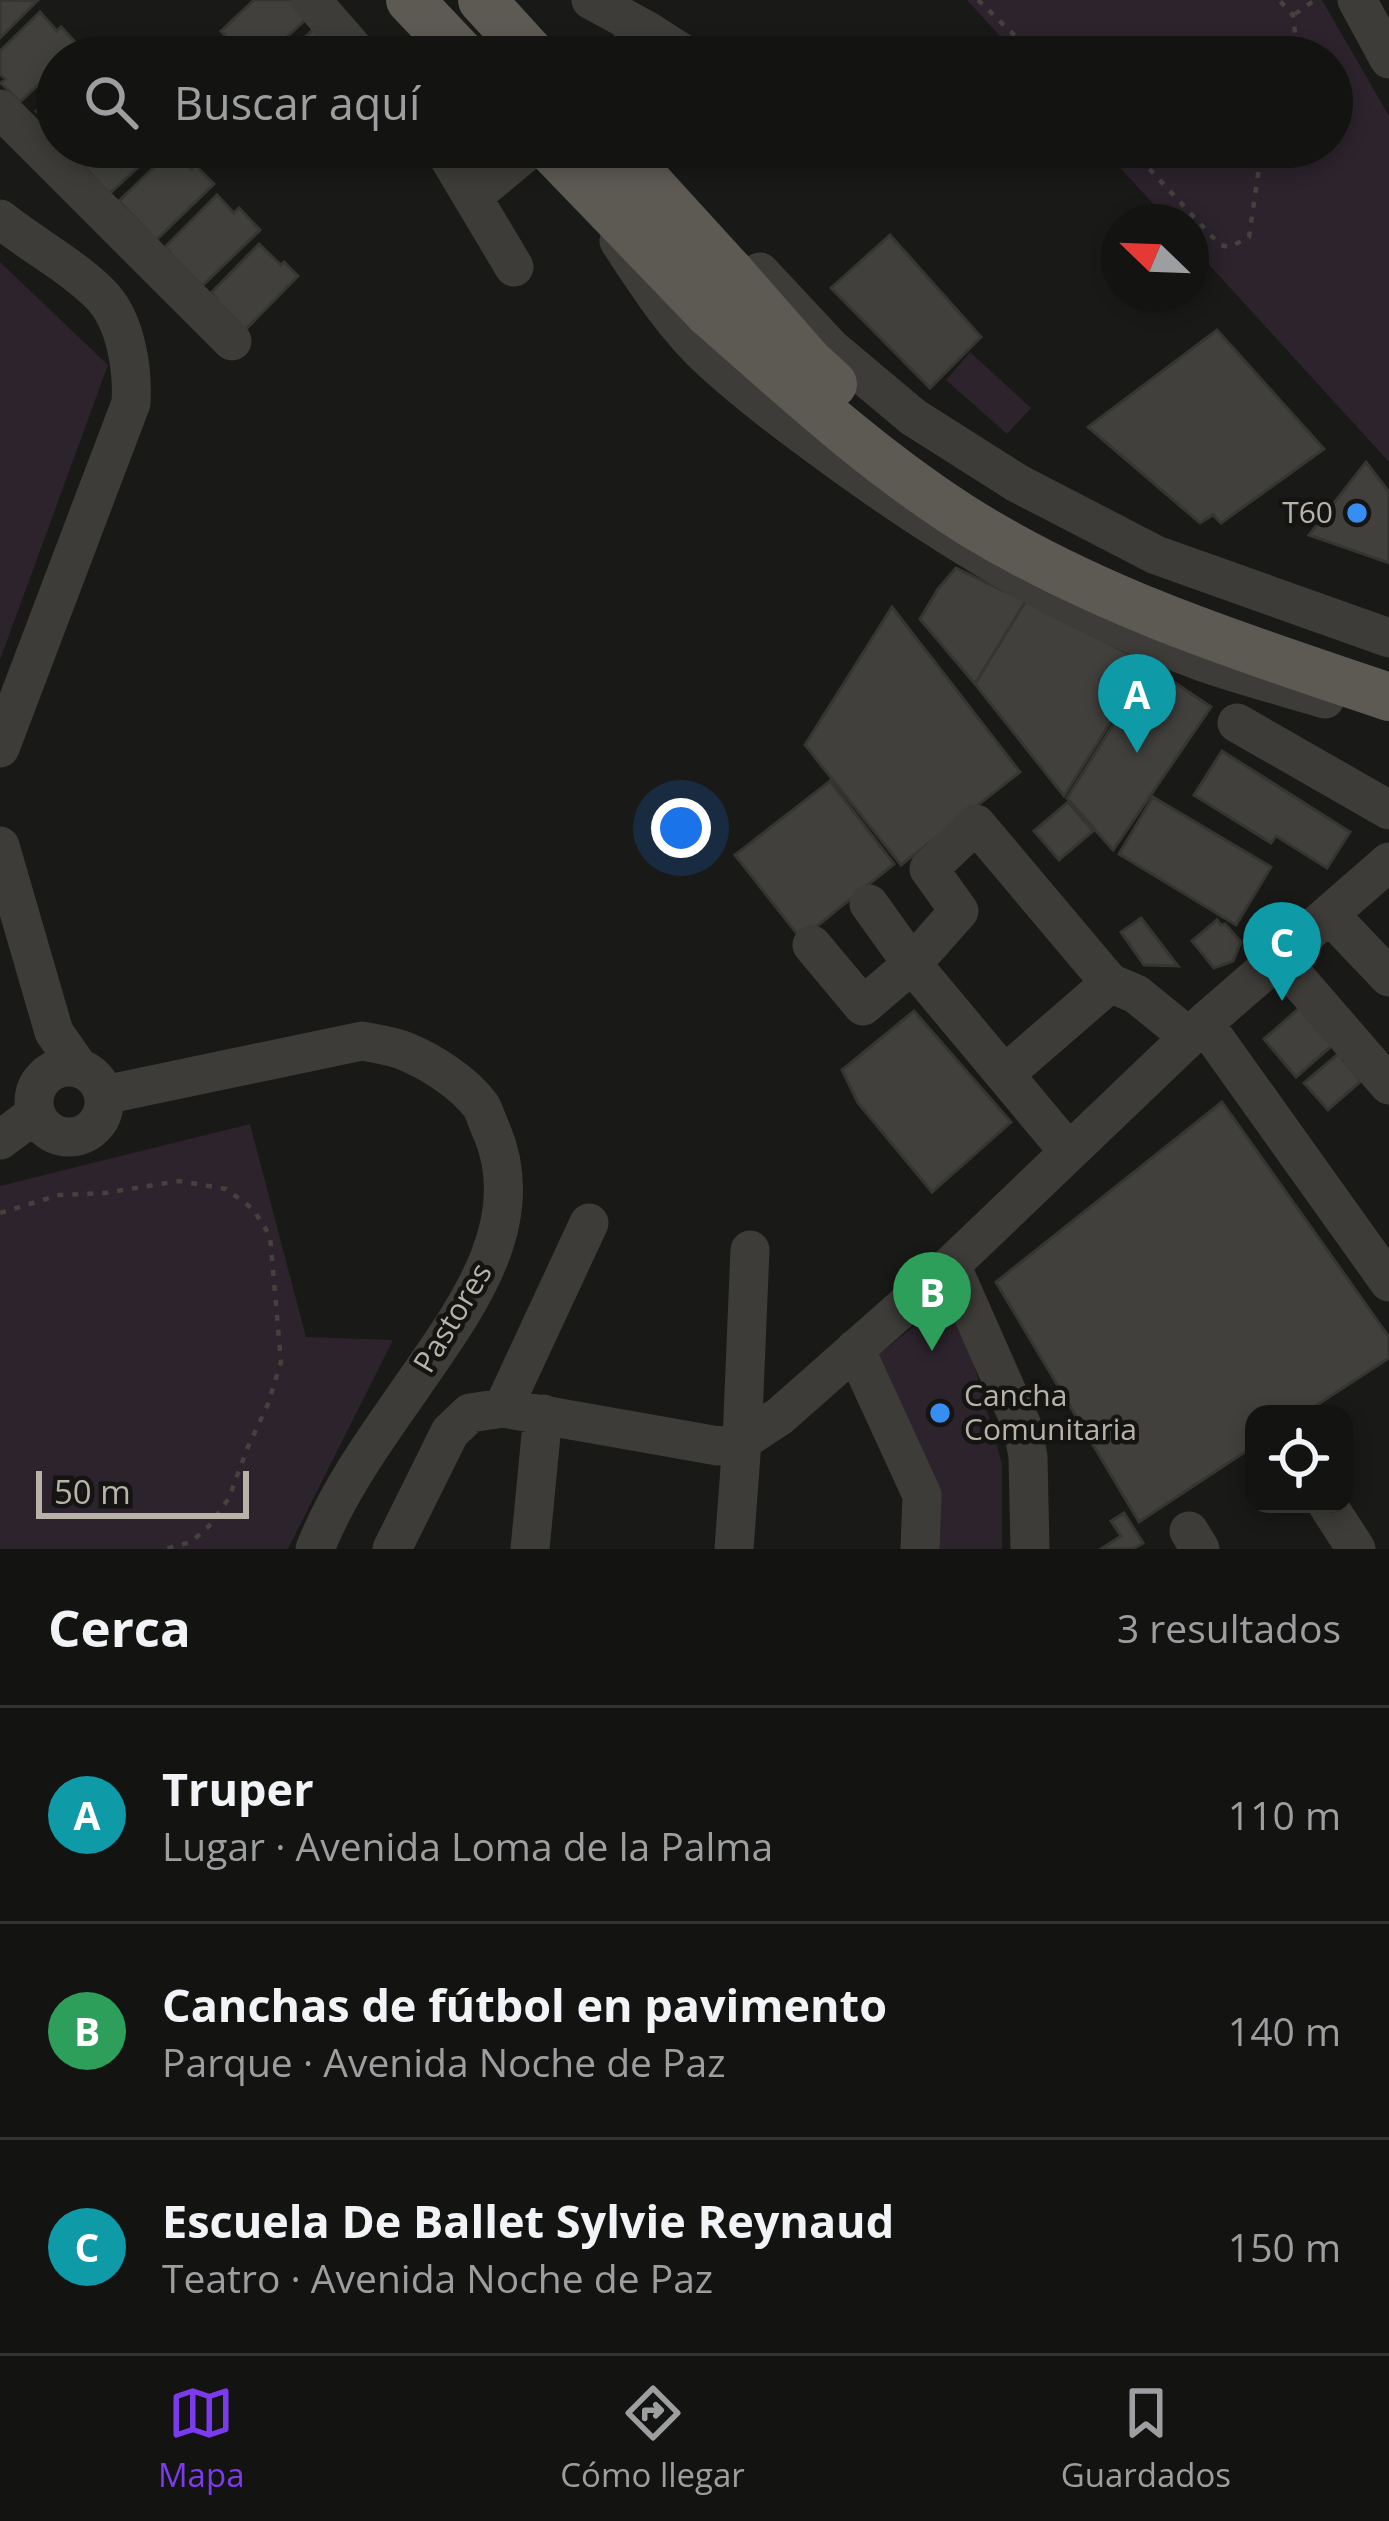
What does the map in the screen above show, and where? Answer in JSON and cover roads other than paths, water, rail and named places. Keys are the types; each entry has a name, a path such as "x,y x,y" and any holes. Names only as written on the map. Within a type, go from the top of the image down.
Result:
{"main road":[{"path":"410,0 444,36"},
{"path":"484,0 516,36"},
{"path":"570,168 868,415 971,488 1058,540 1130,574 1200,603 1389,666"},
{"path":"631,168 720,293 825,415 902,477 1008,544 1118,601 1389,697"}],"street":[{"path":"311,0 343,36"},
{"path":"484,0 531,36"},
{"path":"591,0 626,36"},
{"path":"1357,0 1389,59"},
{"path":"0,109 36,145"},
{"path":"59,168 232,340"},
{"path":"458,168 514,267"},
{"path":"472,196 506,168"},
{"path":"568,168 655,296 712,361 805,437 919,520 1031,586 1144,639 1204,663 1389,718"},
{"path":"663,168 832,349 913,416 1017,483 1156,555 1389,638"},
{"path":"0,219 104,297 133,370 131,403 0,748"},
{"path":"1204,663 1236,622 1235,584"},
{"path":"1237,722 1383,795"},
{"path":"812,945 862,1006 912,964 959,910 929,868 976,824 1110,983 1196,1030 1389,1282"},
{"path":"0,846 54,1032 102,1116 88,1132 68,1138 48,1131 35,1114 38,1084 78,1078"},
{"path":"392,1549 450,1432 470,1414 503,1408 718,1446 742,1441 780,1416 951,1265 1196,1030 1389,862"},
{"path":"869,904 912,964 1069,1152"},
{"path":"1329,914 1389,977"},
{"path":"1279,958 1389,1085"},
{"path":"1005,1074 1110,983"},
{"name":"Pastores","path":"78,1078 362,1042 405,1050 449,1076 481,1107 502,1169 504,1201 492,1252 467,1305 357,1467 315,1549"},
{"path":"0,1140 35,1114"},
{"path":"503,1408 589,1223"},
{"path":"734,1549 750,1250"},
{"path":"951,1265 1023,1428 1030,1549"},
{"path":"855,1349 922,1495 920,1549"},
{"path":"530,1549 543,1414"},
{"path":"1333,1513 1356,1549"}],"place":[{"name":"T60","path":"1357,513"},
{"name":"Truper","path":"1137,753"},
{"name":"Escuela De Ballet Sylvie Reynaud","path":"1282,1001"},
{"name":"Canchas de fútbol en pavimento","path":"932,1351"},
{"name":"Cancha Comunitaria","path":"940,1413"}]}
